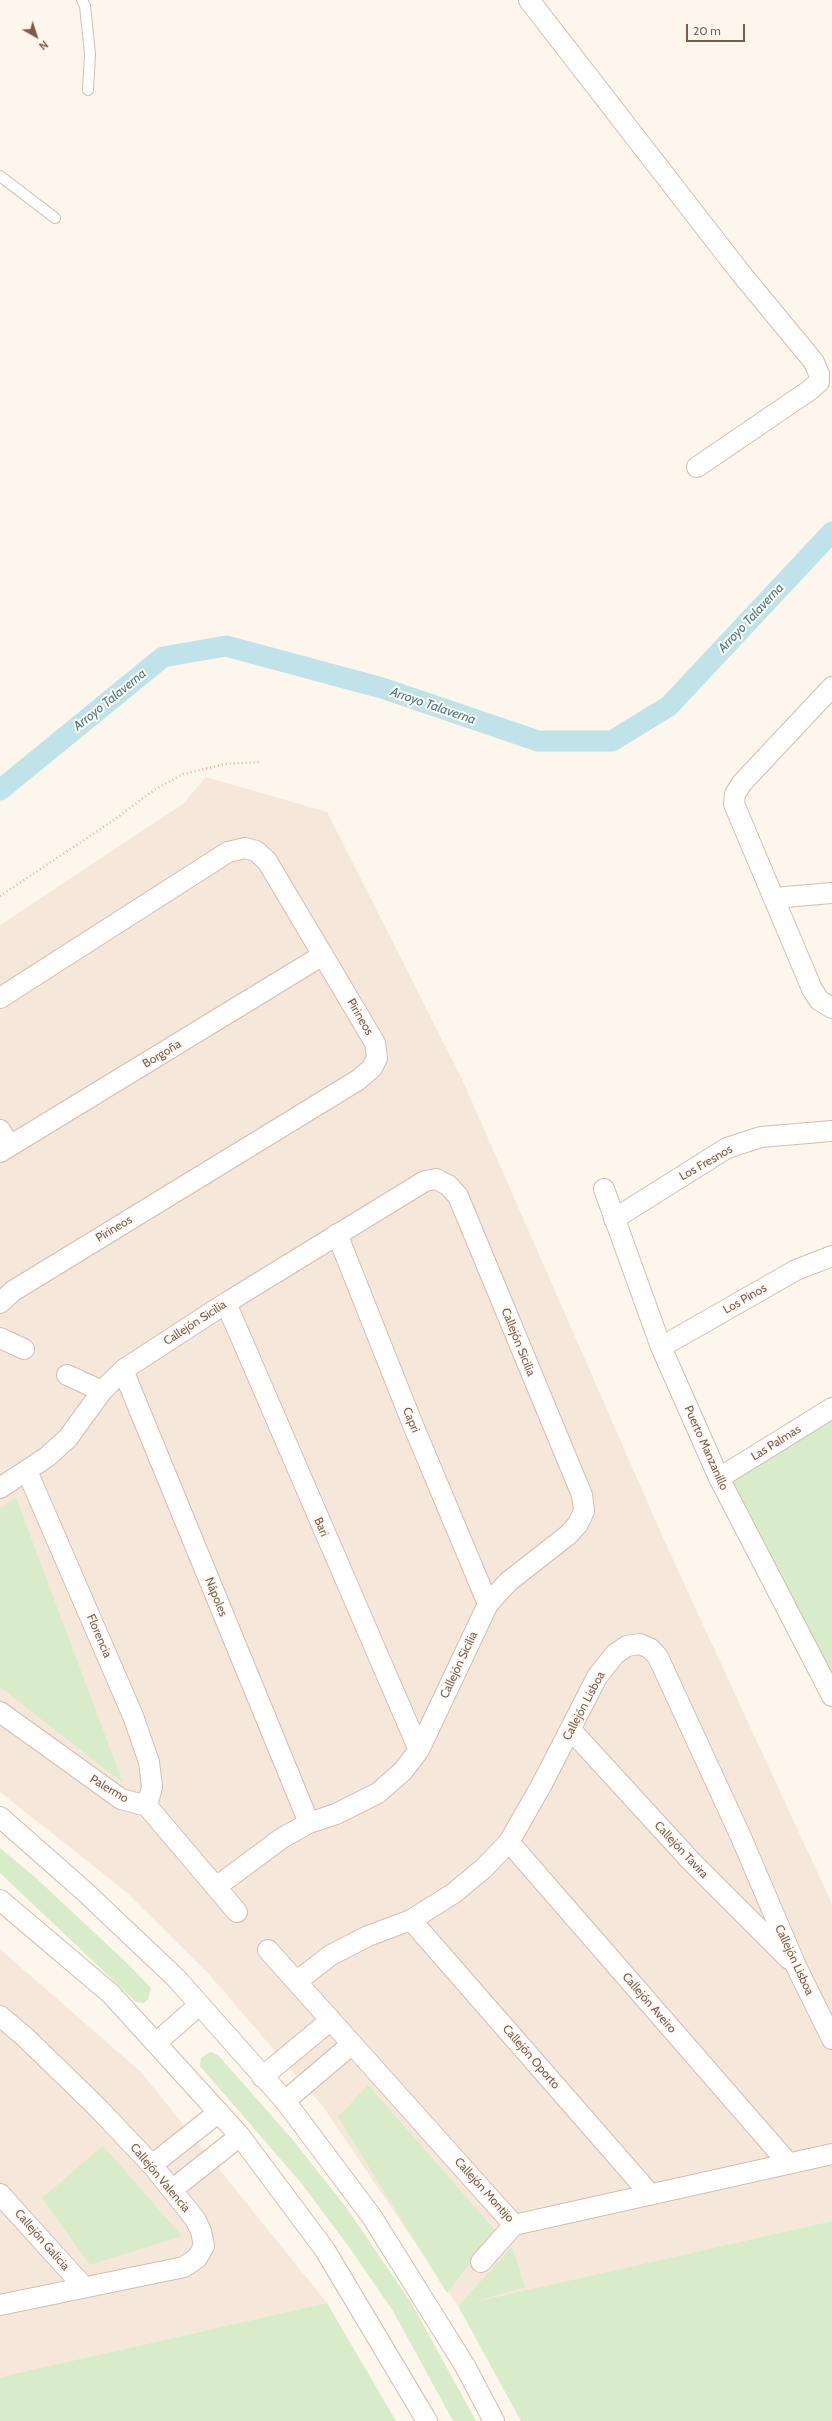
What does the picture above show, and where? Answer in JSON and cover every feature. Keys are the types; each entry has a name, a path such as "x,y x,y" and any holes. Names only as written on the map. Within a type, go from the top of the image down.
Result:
{"street":[{"path":"529,0 739,271 814,362 819,374 819,382 810,390 697,467"},
{"path":"832,687 742,783 736,794 734,804 738,818 774,898 812,989 819,1000 832,1008"},
{"name":"Pirineos","path":"0,998 228,852 244,848 256,851 267,861 375,1043 377,1058 372,1068 358,1080 13,1291 0,1303"},
{"path":"774,898 832,893"},
{"name":"Borgoña","path":"3,1142 323,955"},
{"name":"Los Fresnos","path":"614,1219 727,1148 761,1137 832,1131"},
{"name":"Callejón Sicilia","path":"0,1488 27,1471 68,1438 102,1391 123,1370 226,1303 425,1181 436,1179 448,1185 458,1196 582,1496 584,1512 578,1524 568,1535 508,1582 488,1604 419,1750 403,1772 378,1794 336,1814 309,1823 282,1838 216,1887"},
{"name":"Puerto Manzanillo","path":"604,1189 661,1347 719,1478 832,1696"},
{"name":"Capri","path":"337,1234 488,1604"},
{"name":"Los Pinos","path":"661,1347 796,1270 832,1256"},
{"name":"Bari","path":"226,1303 419,1750"},
{"path":"0,1338 24,1349"},
{"name":"Nápoles","path":"123,1370 309,1823"},
{"path":"66,1374 102,1391"},
{"name":"Las Palmas","path":"719,1478 832,1408"},
{"name":"Florencia","path":"27,1471 133,1716 149,1762 152,1787 147,1806"},
{"name":"Callejón Lisboa","path":"297,1981 331,1955 368,1936 411,1920 454,1893 484,1868 509,1842 597,1677 615,1654 627,1646 640,1644 651,1649 662,1664 796,1966 832,2039"},
{"name":"Palermo","path":"0,1712 121,1799 147,1806"},
{"name":"Callejón Tavira","path":"570,1730 690,1860 796,1966"},
{"path":"147,1806 237,1912"},
{"path":"0,1817 83,1890 176,1978 262,2077 285,2101 372,2218 465,2366 494,2421"},
{"name":"Callejón Aveiro","path":"509,1842 789,2164"},
{"path":"0,1900 111,1994 240,2136 325,2250 427,2421"},
{"name":"Callejón Oporto","path":"411,1920 650,2194"},
{"name":"Callejón Montijo","path":"268,1950 514,2225 832,2154"},
{"path":"156,2043 199,2005"},
{"name":"Callejón Valencia","path":"0,2016 25,2037 86,2096 152,2165 173,2189 201,2231 204,2246 197,2258 184,2267 0,2305"},
{"path":"262,2077 331,2020"},
{"path":"285,2101 352,2044"},
{"path":"152,2165 219,2112"},
{"path":"173,2189 240,2136"},
{"name":"Callejón Galicia","path":"0,2194 84,2287"},
{"path":"481,2262 514,2225"}],"lane":[{"path":"82,0 85,6 90,54 88,90"},
{"path":"0,176 55,218"}],"path":[{"path":"0,896 111,822 154,790 183,774 225,764 259,762"}],"shaded area":[{"path":"206,777 327,812 462,1079 669,1551 832,1904 832,2221 458,2306 324,2108 207,1972 125,1891 0,1792 0,925 183,804"},
{"path":"0,1949 141,2072 327,2303 0,2377"}],"green space":[{"path":"832,1412 832,1682 729,1479"},
{"path":"16,1498 123,1783 0,1687 0,1508"},
{"path":"0,1848 36,1878 129,1965 151,1988 148,1999 144,2003 136,2002 0,1873"},
{"path":"210,2052 218,2055 293,2140 348,2210 412,2304 476,2421 453,2421 393,2311 349,2247 302,2184 200,2066 201,2058"},
{"path":"368,2085 495,2230 447,2293 338,2117"},
{"path":"103,2146 182,2236 90,2265 42,2198"},
{"path":"832,2221 832,2421 521,2421 458,2306 512,2247 525,2287 470,2303"},
{"path":"327,2303 396,2421 0,2421 0,2377"}],"waterway":[{"name":"Arroyo Talaverna","path":"0,790 163,657 226,646 382,688 538,741 612,741 669,706 832,532"}]}
